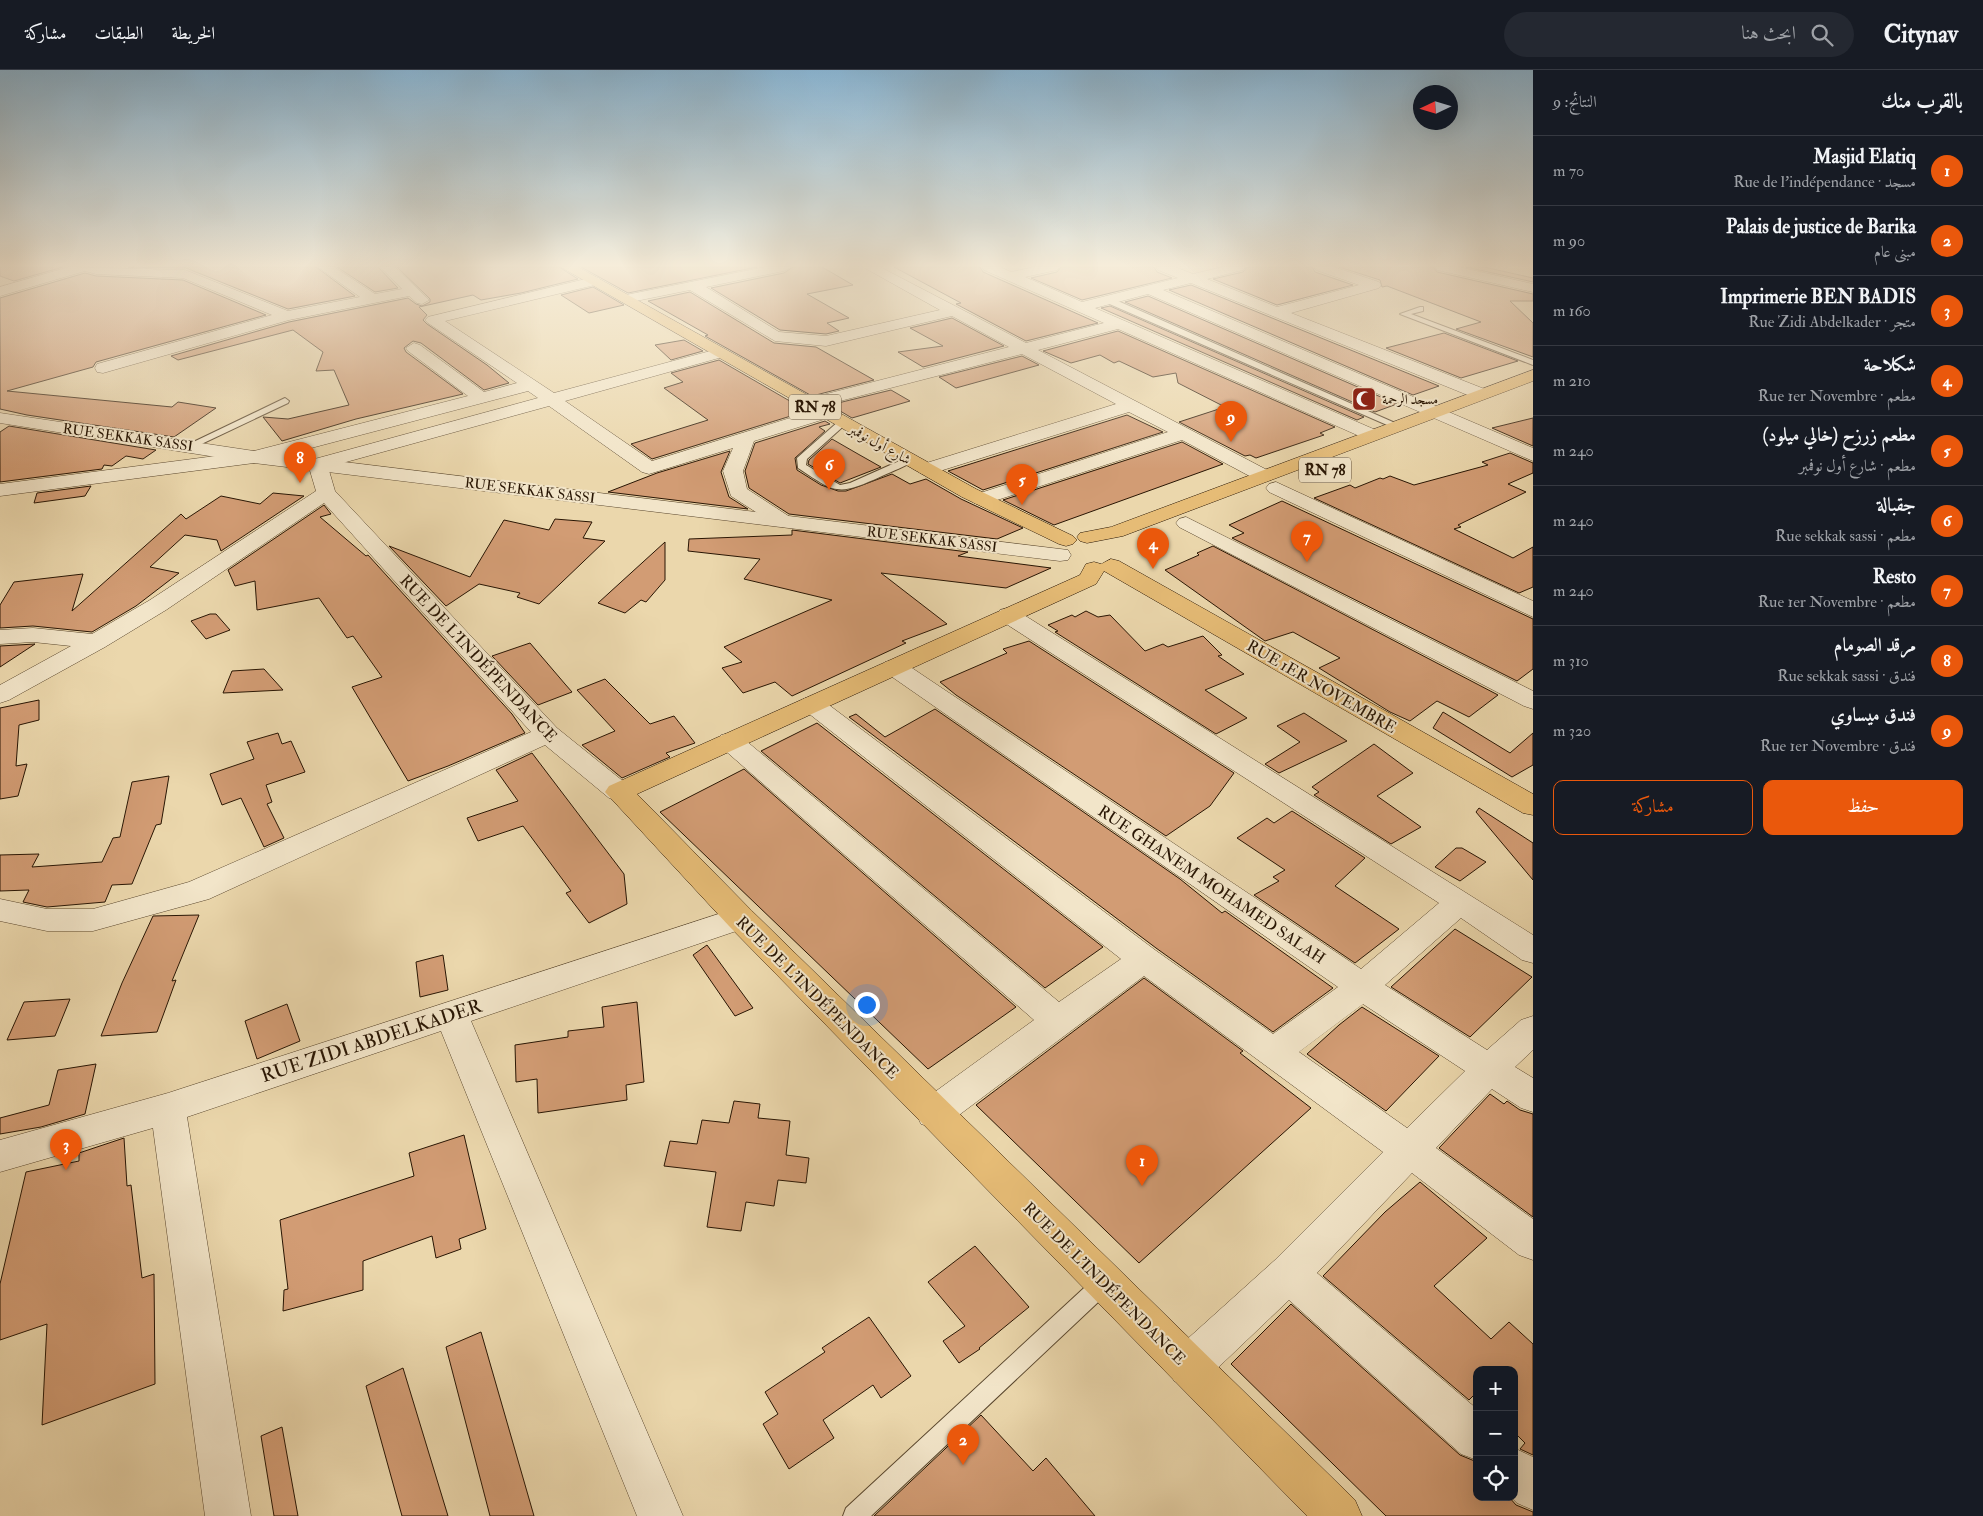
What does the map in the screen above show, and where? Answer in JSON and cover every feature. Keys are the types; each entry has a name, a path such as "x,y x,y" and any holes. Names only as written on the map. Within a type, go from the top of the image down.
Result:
{"main road":[{"name":"شارع أول نوفمبر","path":"687,334 1063,547"},
{"path":"1063,547 1087,537 1116,532 1270,482 1372,435 1533,375"},
{"name":"RN 78","path":"1110,561 1137,541 1186,523 1270,482 1456,421 1533,391"},
{"path":"619,792 1088,579 1110,561 1120,560 1121,556 1116,547 1108,542 1087,537"},
{"name":"RUE 1ER NOVEMBRE","path":"1063,547 1073,564 1110,561 1533,806"},
{"name":"RUE DE L'INDÉPENDANCE","path":"619,792 740,918 1339,1516"}],"street":[{"path":"103,368 222,334"},
{"path":"453,334 532,385 649,468 825,413"},
{"path":"773,334 826,341 854,334"},
{"path":"1001,334 1184,433 1270,482 1533,610"},
{"path":"809,404 1076,334"},
{"path":"1143,334 1372,435"},
{"path":"1254,334 1533,455"},
{"path":"1333,334 1481,394"},
{"path":"414,348 482,398"},
{"path":"318,464 720,354"},
{"path":"0,490 254,457 532,385"},
{"path":"927,469 1132,405"},
{"name":"RUE SEKKAK SASSI","path":"0,418 254,457 784,521 1063,547"},
{"path":"981,499 1184,433"},
{"path":"746,438 733,471 738,492 784,521"},
{"name":"RUE DE L'INDÉPENDANCE","path":"318,464 326,493 548,734 619,792"},
{"path":"0,695 97,642 158,605 326,493"},
{"path":"1186,523 1533,701"},
{"path":"1008,615 1460,902 1533,951"},
{"path":"0,637 33,635 97,642"},
{"name":"RUE GHANEM MOHAMED SALAH","path":"894,667 1362,987 1490,1067 1533,1097"},
{"path":"812,704 1144,959 1533,1242"},
{"path":"0,910 47,920 93,920 198,891 548,734"},
{"path":"730,741 1058,1021"},
{"path":"1274,1052 1362,987 1460,902"},
{"name":"RUE ZIDI ABDELKADER","path":"0,1156 168,1108 740,918"},
{"path":"934,1113 1144,959"},
{"path":"451,1014 660,1516"},
{"path":"1189,1366 1289,1274 1490,1067 1533,1030"},
{"path":"168,1108 228,1516"},
{"path":"1289,1274 1473,1435"},
{"path":"1518,1474 1533,1487"}],"lane":[{"path":"1187,334 1397,426"},
{"path":"1458,334 1533,363"},
{"path":"190,446 285,401"},
{"path":"842,423 802,458 801,466 832,486 852,486 910,460"},
{"path":"854,1516 1104,1282"}],"building":[{"path":"0,334 196,334 96,362 93,367 7,391 172,407 178,402 216,408 174,437 27,415 0,409"},
{"path":"246,334 276,334 178,360 171,356"},
{"path":"299,334 442,334 487,365 509,383 484,390 421,343 413,341 404,348 406,352 463,394 356,419 282,441 263,417 288,419 349,405 334,370 316,371 323,352"},
{"path":"760,334 774,343 816,347 874,380 812,396 705,336"},
{"path":"922,334 983,334 1004,346 923,367 898,352 943,346"},
{"path":"1014,334 1052,334 1026,341"},
{"path":"1105,334 1126,334 1335,427 1320,433 1324,435 1256,458 1250,455 1245,456 1179,422 1225,407 1178,383 1176,373 1153,377 1119,361 1114,363 1100,355 1071,363 1043,351"},
{"path":"1162,334 1175,334 1364,417 1357,420"},
{"path":"1199,334 1237,334 1397,404 1375,412"},
{"path":"1272,334 1312,334 1439,386 1413,395"},
{"path":"1438,334 1448,334 1518,361 1461,378 1386,348"},
{"path":"1471,334 1533,334 1533,357"},
{"path":"684,340 703,351 671,360 655,345"},
{"path":"1022,356 1039,365 956,388 939,377"},
{"path":"719,360 807,411 652,459 631,444 708,420 664,388 683,382 671,373"},
{"path":"891,390 910,401 852,418 830,405"},
{"path":"1127,415 1163,432 983,490 948,471"},
{"path":"1533,418 1533,446 1492,428"},
{"path":"825,421 830,424 819,427 825,431 795,458 797,470 821,485 838,491 846,491 892,474 910,484 926,479 961,499 1023,528 997,539 789,514 749,488 745,471 755,443"},
{"path":"9,426 156,450 143,459 126,456 112,466 104,465 102,469 0,482 0,432"},
{"path":"832,439 881,467 840,483 808,464 809,460"},
{"path":"1182,442 1223,464 1054,525 1003,500"},
{"path":"730,451 721,472 729,497 748,509 608,492 657,473"},
{"path":"1510,453 1533,463 1533,473 1508,484 1526,492 1458,525 1461,527 1454,529 1513,558 1533,547 1533,587 1519,593 1314,498 1350,485 1355,488 1390,476 1414,485 1488,465 1482,462"},
{"path":"91,486 85,496 34,503 37,493"},
{"path":"273,493 304,496 221,551 217,540 185,535 150,567 179,573 136,606 92,632 33,626 0,628 0,605 14,582 83,574 72,611 181,514 186,519 221,496 260,504"},
{"path":"1282,501 1533,619 1533,669 1517,681 1232,538 1244,533 1229,525"},
{"path":"324,505 331,514 320,517 366,556 368,555 512,714 525,733 408,781 352,687 382,677 353,636 347,638 319,598 257,610 255,581 235,586 228,570"},
{"path":"555,519 592,522 583,538 605,541 539,604 517,597 520,593 479,584 446,606 389,546 470,577 504,520 549,530"},
{"path":"792,530 968,552 958,556 1051,568 1006,588 881,573 947,624 902,641 906,643 792,696 775,682 743,693 722,668 742,662 724,647 832,600 744,579 760,559 688,551 689,539 792,535"},
{"path":"665,542 665,580 646,602 641,600 625,613 598,603"},
{"path":"1213,546 1498,695 1469,717 1437,701 1410,721 1390,712 1319,668 1340,658 1293,632 1265,641 1165,570 1199,555 1197,553"},
{"path":"1086,611 1098,617 1110,615 1145,651 1163,644 1168,647 1203,636 1222,655 1218,656 1244,674 1205,690 1247,718 1216,734 1055,632 1058,631 1048,625 1072,615 1075,617"},
{"path":"210,614 216,614 230,630 206,639 191,621"},
{"path":"1029,641 1234,773 1210,806 1166,836 956,695 940,682 1007,653 1003,649"},
{"path":"530,643 572,692 538,705 492,656"},
{"path":"35,644 0,667 0,646"},
{"path":"264,669 283,690 223,693 232,671"},
{"path":"605,679 650,724 674,716 695,743 666,753 670,757 622,778 582,745 615,731 577,690"},
{"path":"39,700 39,720 19,725 16,766 27,764 18,796 0,799 0,708"},
{"path":"935,709 1180,879 1222,913 1225,911 1333,988 1273,1032 1156,948 849,717 856,714 885,737"},
{"path":"1443,712 1510,753 1533,733 1533,765 1512,777 1433,728"},
{"path":"1304,713 1347,741 1279,773 1265,764 1300,742 1277,726"},
{"path":"817,723 1103,947 1045,988 761,751"},
{"path":"278,733 282,744 291,741 305,772 266,785 272,802 267,804 284,838 264,847 241,798 222,805 210,774 254,759 247,742"},
{"path":"1374,744 1413,773 1377,796 1421,827 1391,844 1314,795 1319,792 1312,787"},
{"path":"532,753 624,874 627,904 589,923 566,893 571,891 523,826 478,841 467,818 518,801 496,770"},
{"path":"744,769 1016,1007 928,1069 660,812"},
{"path":"169,776 161,824 156,825 132,884 112,885 105,902 47,907 23,902 29,890 0,891 0,855 39,854 32,867 102,862 113,838 120,837 132,782"},
{"path":"1479,808 1533,843 1533,880 1476,812"},
{"path":"1292,811 1365,858 1335,886 1399,929 1355,963 1254,895 1279,881 1273,877 1285,870 1237,838 1267,818 1274,823"},
{"path":"1456,848 1462,848 1486,862 1460,881 1435,867"},
{"path":"199,915 172,981 176,980 157,1032 101,1036 122,983 153,916"},
{"path":"1455,929 1532,977 1470,1037 1391,987"},
{"path":"707,945 753,1008 735,1016 693,955"},
{"path":"443,955 448,990 420,997 416,962"},
{"path":"1144,978 1243,1051 1240,1053 1311,1108 1139,1263 976,1105"},
{"path":"70,999 55,1036 7,1040 24,1002"},
{"path":"637,1002 644,1082 626,1085 627,1100 538,1113 537,1079 516,1082 515,1045 568,1037 568,1031 604,1027 602,1007"},
{"path":"287,1004 300,1041 257,1059 245,1021"},
{"path":"1362,1007 1439,1056 1386,1111 1307,1054"},
{"path":"96,1064 85,1114 41,1127 0,1134 0,1118 49,1105 58,1070"},
{"path":"1490,1094 1504,1104 1507,1101 1520,1110 1533,1114 1533,1217 1439,1148"},
{"path":"734,1101 760,1104 758,1118 790,1121 786,1155 809,1158 806,1183 778,1180 774,1206 746,1202 741,1231 707,1227 716,1172 664,1166 670,1141 697,1144 702,1120 729,1123"},
{"path":"464,1135 486,1229 459,1239 461,1249 436,1258 432,1236 363,1261 363,1290 283,1311 284,1290 288,1289 280,1220 414,1176 409,1153"},
{"path":"124,1138 127,1186 131,1185 142,1278 154,1274 155,1384 42,1425 47,1324 0,1340 0,1284 26,1172 79,1161 79,1153"},
{"path":"1420,1182 1487,1238 1434,1286 1491,1339 1509,1322 1533,1344 1533,1455 1520,1449 1525,1443 1518,1436 1518,1366 1473,1366 1473,1396 1469,1400 1323,1276 1385,1212"},
{"path":"975,1246 1029,1307 980,1349 959,1363 943,1341 965,1326 928,1282"},
{"path":"1291,1304 1460,1455 1473,1460 1473,1501 1512,1501 1516,1505 1533,1512 1533,1516 1386,1516 1231,1364"},
{"path":"869,1317 911,1376 881,1398 873,1385 823,1420 834,1438 789,1469 763,1424 778,1414 765,1392 825,1352 822,1348"},
{"path":"481,1332 534,1516 490,1516 446,1347"},
{"path":"403,1368 448,1516 402,1516 366,1386"},
{"path":"981,1415 1033,1471 1046,1458 1095,1516 874,1516"},
{"path":"282,1427 298,1516 274,1516 261,1436"}],"place":[{"name":"مسجد الرحمة","path":"1364,399"},
{"name":"فندق ميساوي","path":"1231,442"},
{"name":"مرقد الصومام","path":"300,483"},
{"name":"جقبالة","path":"829,490"},
{"name":"مطعم زرزح (خالي ميلود)","path":"1022,505"},
{"name":"Resto","path":"1307,562"},
{"name":"شكلاحة","path":"1153,569"},
{"name":"Imprimerie BEN BADIS","path":"66,1170"},
{"name":"Masjid Elatiq","path":"1142,1186"},
{"name":"Palais de justice de Barika","path":"963,1465"}]}
